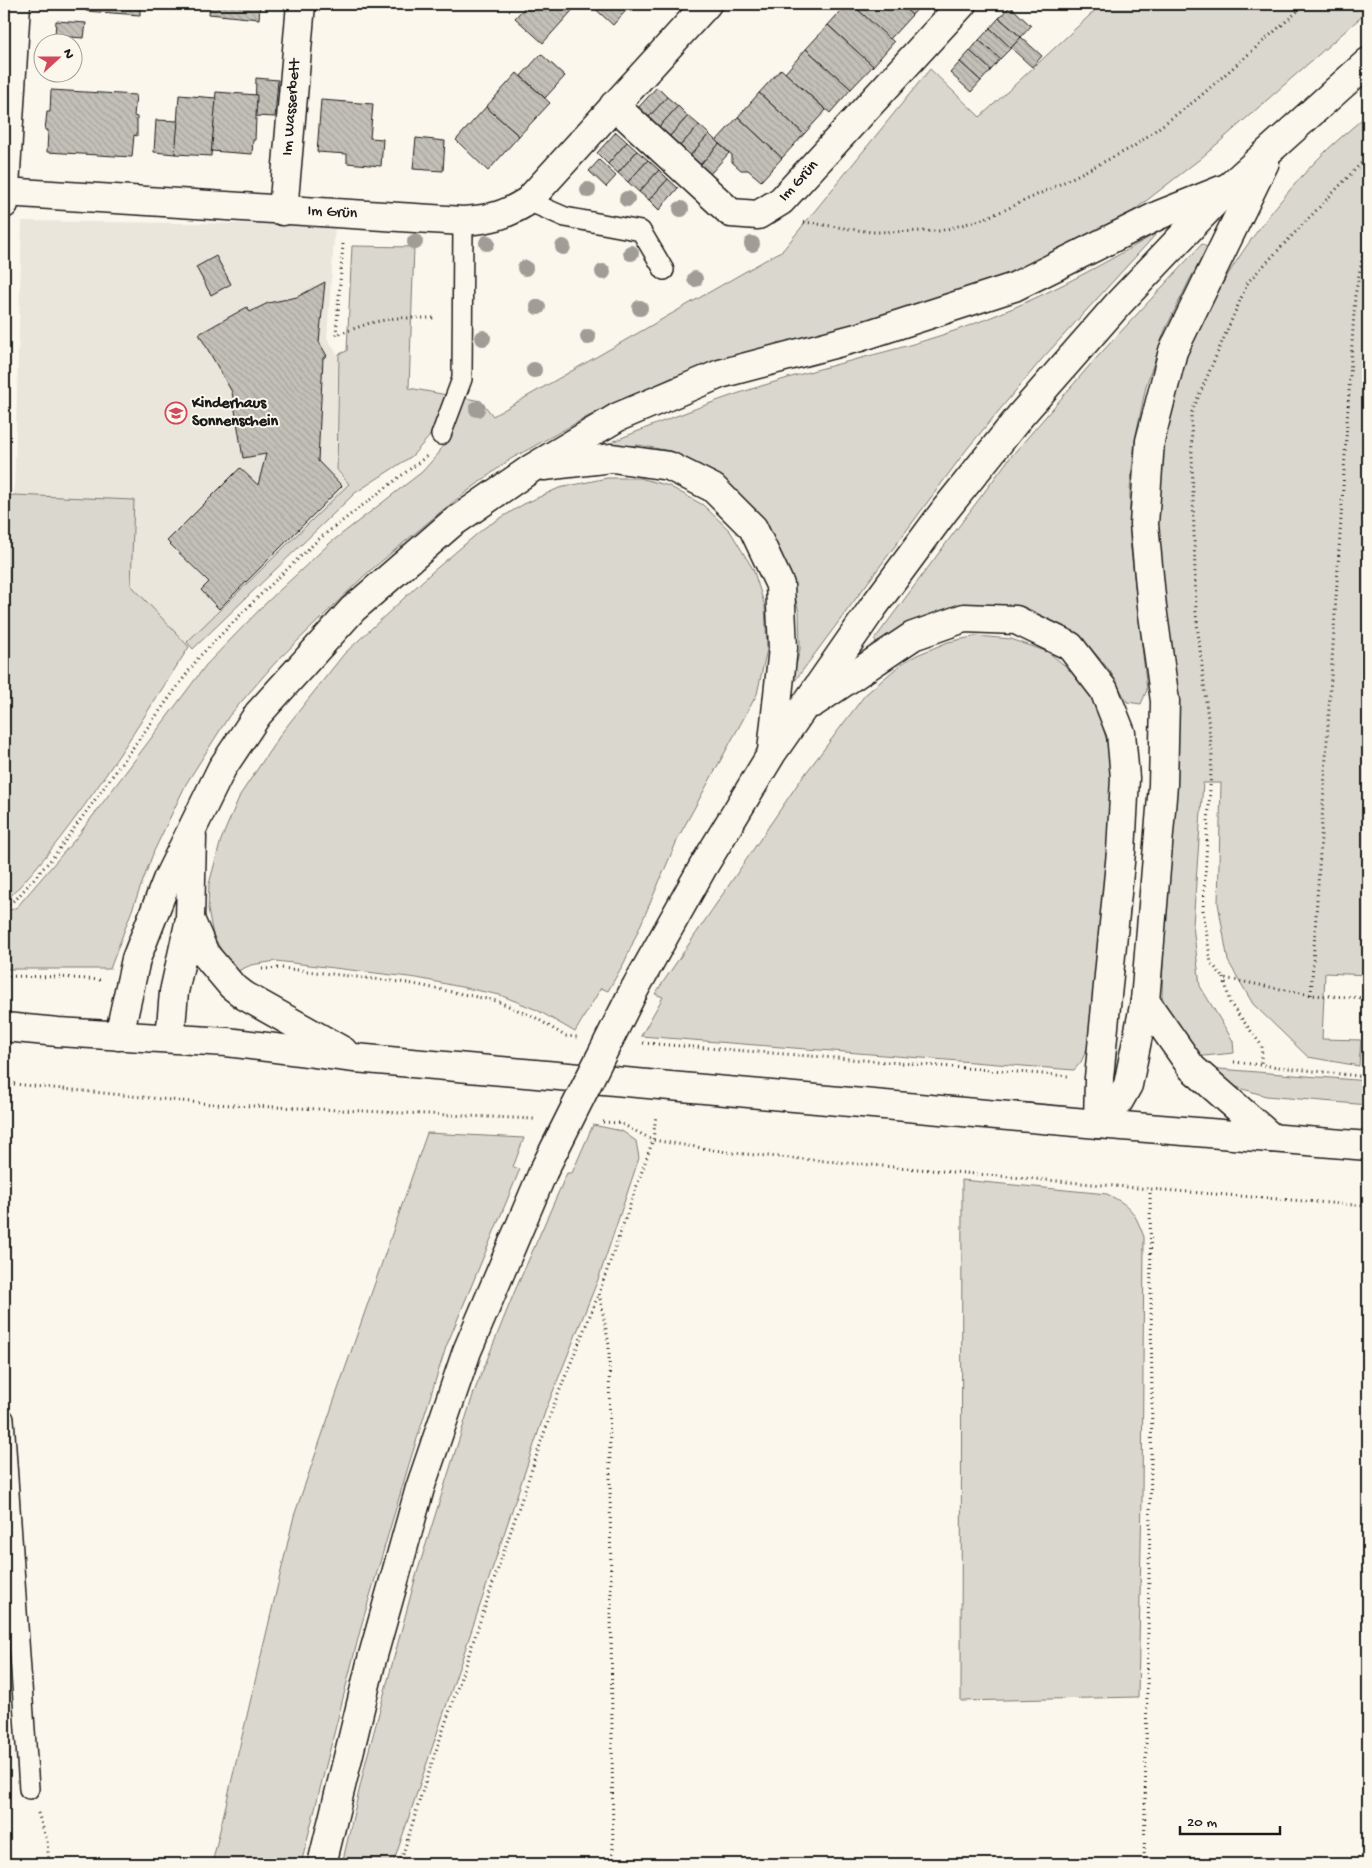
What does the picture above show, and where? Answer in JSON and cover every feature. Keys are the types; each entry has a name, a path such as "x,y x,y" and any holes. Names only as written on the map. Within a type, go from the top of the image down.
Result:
{"main road":[{"path":"4,204 16,4"},
{"name":"Im Wasserbett","path":"283,211 301,4"},
{"name":"Im Grün","path":"4,192 283,211 463,221 488,219 510,213 528,201 707,4"},
{"name":"Im Grün","path":"758,215 780,201 962,4"},
{"path":"322,1864 372,1659 420,1488 466,1351 543,1172 633,992 703,868 772,753 874,606 945,510 1021,415 1119,303 1228,187 1368,62"},
{"path":"614,105 732,213 758,215"},
{"path":"1098,1124 1119,1100 1128,1085 1145,1001 1163,785 1165,702 1152,606 1144,524 1150,440 1173,350 1271,149"},
{"path":"119,1036 136,959 167,880 222,768 258,714 353,609 451,524 532,468 618,416 720,374 860,337 1014,286 1159,215 1228,187"},
{"path":"532,468 612,458 668,466 713,488 753,528 780,585 783,648 772,753"},
{"path":"801,711 913,636 964,618 1016,620 1070,646 1104,690 1122,733 1125,778 1121,852 1099,1078 1098,1124"},
{"path":"170,1038 174,992 190,920 192,828"},
{"path":"190,920 205,954 232,986 245,996 355,1058"},
{"path":"1145,1001 1192,1068 1272,1138"},
{"path":"4,1027 76,1034 227,1042 355,1058 1368,1146"}],"lane":[{"path":"528,201 565,217 641,231 664,270"},
{"path":"441,435 462,379 463,221"},
{"path":"4,1419 30,1789"}],"path":[{"path":"758,215 871,232 940,231 980,220 1056,186 1133,147 1205,93 1306,4"},
{"path":"1262,1065 1262,1046 1230,1002 1224,978 1211,962 1203,910 1212,754 1196,614 1191,414 1248,282 1368,156"},
{"path":"345,213 336,335 370,323 395,318 463,318"},
{"path":"1311,995 1355,296 1365,243 1368,238"},
{"path":"4,903 9,904 17,898 54,856 199,657 320,538 428,455 441,435"},
{"path":"232,986 258,969 281,968 408,983 497,1001 536,1018 565,1036 585,1038"},
{"path":"4,976 59,977 131,982"},
{"path":"1224,978 1311,995 1368,998"},
{"path":"634,1042 1099,1078"},
{"path":"1192,1068 1213,1060 1368,1077"},
{"path":"4,1083 211,1104 540,1119"},
{"path":"600,1122 620,1122 653,1140 733,1153 1368,1206"},
{"path":"400,1864 423,1789 553,1407 599,1293 653,1140"},
{"path":"1144,1864 1152,1402 1150,1189"},
{"path":"599,1293 609,1344 613,1864"},
{"path":"30,1789 47,1840 49,1864"}],"shaded area":[{"path":"1102,4 1368,4 1368,11 1200,159 1128,215 1044,260 963,292 673,377 587,417 509,460 444,509 365,575 275,663 229,716 186,784 154,851 110,969 4,969 4,913 17,907 77,837 206,665 266,603 330,543 422,472 439,453 465,398 481,401 493,416 783,250 930,69 980,117"},
{"path":"1368,114 1368,975 1325,973 1322,1039 1361,1040 1359,1066 1308,1057 1253,1004 1228,961 1218,903 1221,783 1203,783 1193,925 1200,986 1233,1041 1234,1053 1194,1057 1170,1019 1162,996 1179,731 1176,678 1158,544 1157,491 1162,445 1172,399 1187,355 1206,313 1229,272 1284,197 1334,143"},
{"name":"Kinderhaus Sonnenschein","path":"22,221 335,225 327,338 338,355 336,471 348,484 189,647 131,585 134,500 14,495"},
{"path":"1158,232 1042,359 967,449 791,686 800,649 799,612 787,566 765,525 736,492 710,470 670,451 638,445 616,449 614,441 716,401 798,375 922,341 999,314 1053,290"},
{"path":"1202,244 1208,248 1190,279 1165,330 1146,386 1135,440 1130,490 1130,541 1147,690 1141,704 1127,702 1110,671 1088,645 1060,625 1022,611 961,607 902,626 878,643 874,640 1009,459 1090,365"},
{"path":"352,246 414,247 409,388 447,395 429,437 412,456 355,493 193,649 187,642 349,484 337,470 339,354 347,351"},
{"path":"607,478 640,478 669,486 703,505 730,531 753,569 765,606 767,649 757,694 679,836 625,961 608,991 601,988 575,1032 537,1010 500,995 417,978 276,961 251,965 236,972 213,935 208,909 209,884 221,840 240,795 283,731 344,654 431,573 484,528 524,504 559,488"},
{"path":"7,496 134,500 131,585 189,647 105,777 59,839 9,898 4,897 4,534"},
{"path":"977,636 1011,639 1048,652 1078,676 1097,708 1107,741 1112,777 1110,833 1090,1042 1081,1062 1074,1070 641,1036 663,997 655,994 799,782 865,695 901,664 917,655 948,642"},
{"path":"1220,1069 1368,1081 1368,1105 1266,1096 1233,1086 1211,1072"},
{"path":"593,1125 622,1131 636,1141 639,1158 599,1277 546,1409 393,1864 342,1864 366,1761 416,1576 474,1392 514,1293 567,1173 572,1173"},
{"path":"427,1133 524,1138 513,1167 520,1169 446,1347 409,1464 362,1623 301,1864 212,1864 294,1516"},
{"path":"962,1180 1107,1194 1127,1206 1138,1221 1144,1237 1138,1697 961,1701"}],"building":[{"path":"86,4 140,4 140,15 86,11"},
{"path":"210,4 260,4 259,19 209,14"},
{"path":"528,4 578,4 543,43 515,18"},
{"path":"590,4 632,4 613,25"},
{"path":"847,4 852,4 894,42 873,66 828,25"},
{"path":"852,4 900,4 912,15 890,39"},
{"path":"900,4 922,4 912,15"},
{"path":"1010,6 1031,26 1021,37 999,18"},
{"path":"999,18 1021,37 1011,48 990,28"},
{"path":"56,21 86,23 84,38 82,38 82,32 55,32"},
{"path":"828,25 873,66 851,89 806,49"},
{"path":"990,28 1011,48 1000,59 979,40"},
{"path":"1021,37 1042,56 1032,67 1011,48"},
{"path":"979,40 1000,59 991,70 970,51"},
{"path":"806,49 851,89 830,113 785,73"},
{"path":"970,51 991,70 981,81 960,62"},
{"path":"541,54 565,76 545,98 521,76"},
{"path":"960,62 981,81 971,92 950,73"},
{"path":"781,69 826,110 804,134 759,93"},
{"path":"517,73 550,103 519,136 486,107"},
{"path":"256,78 278,80 275,117 255,116"},
{"path":"657,87 667,97 648,118 638,108"},
{"path":"51,90 136,95 134,116 137,117 137,136 134,135 132,157 47,152 48,130 45,130 47,112 50,112"},
{"path":"216,92 257,95 255,140 253,140 252,154 211,151"},
{"path":"759,93 804,134 782,158 738,117"},
{"path":"179,95 216,98 211,156 175,154"},
{"path":"667,97 678,106 659,127 648,118"},
{"path":"321,100 373,104 370,138 383,139 381,166 347,163 347,154 317,152"},
{"path":"678,106 688,116 669,137 659,127"},
{"path":"486,107 519,136 488,171 456,140"},
{"path":"688,116 699,125 680,146 669,137"},
{"path":"738,117 782,158 761,181 748,170 741,170 732,162 732,155 716,141"},
{"path":"156,120 178,121 175,154 154,152"},
{"path":"699,125 709,134 690,156 680,146"},
{"path":"616,132 627,142 608,164 597,153"},
{"path":"709,134 719,144 700,165 690,156"},
{"path":"416,138 445,141 443,171 413,169"},
{"path":"627,142 637,151 618,173 608,164"},
{"path":"719,144 729,153 710,174 700,165"},
{"path":"637,151 648,160 628,182 618,173"},
{"path":"599,160 616,176 606,187 589,171"},
{"path":"648,160 659,170 639,192 628,182"},
{"path":"659,170 668,179 649,200 639,192"},
{"path":"668,179 678,188 659,210 649,200"},
{"path":"216,256 231,284 211,295 196,267"},
{"path":"325,282 319,342 327,356 323,358 318,461 342,486 219,609 201,590 209,582 167,541 240,468 258,485 266,454 243,458 232,392 199,334 247,307 250,312 268,303 297,297"}],"place":[{"name":"Kinderhaus Sonnenschein","path":"176,413"}]}
